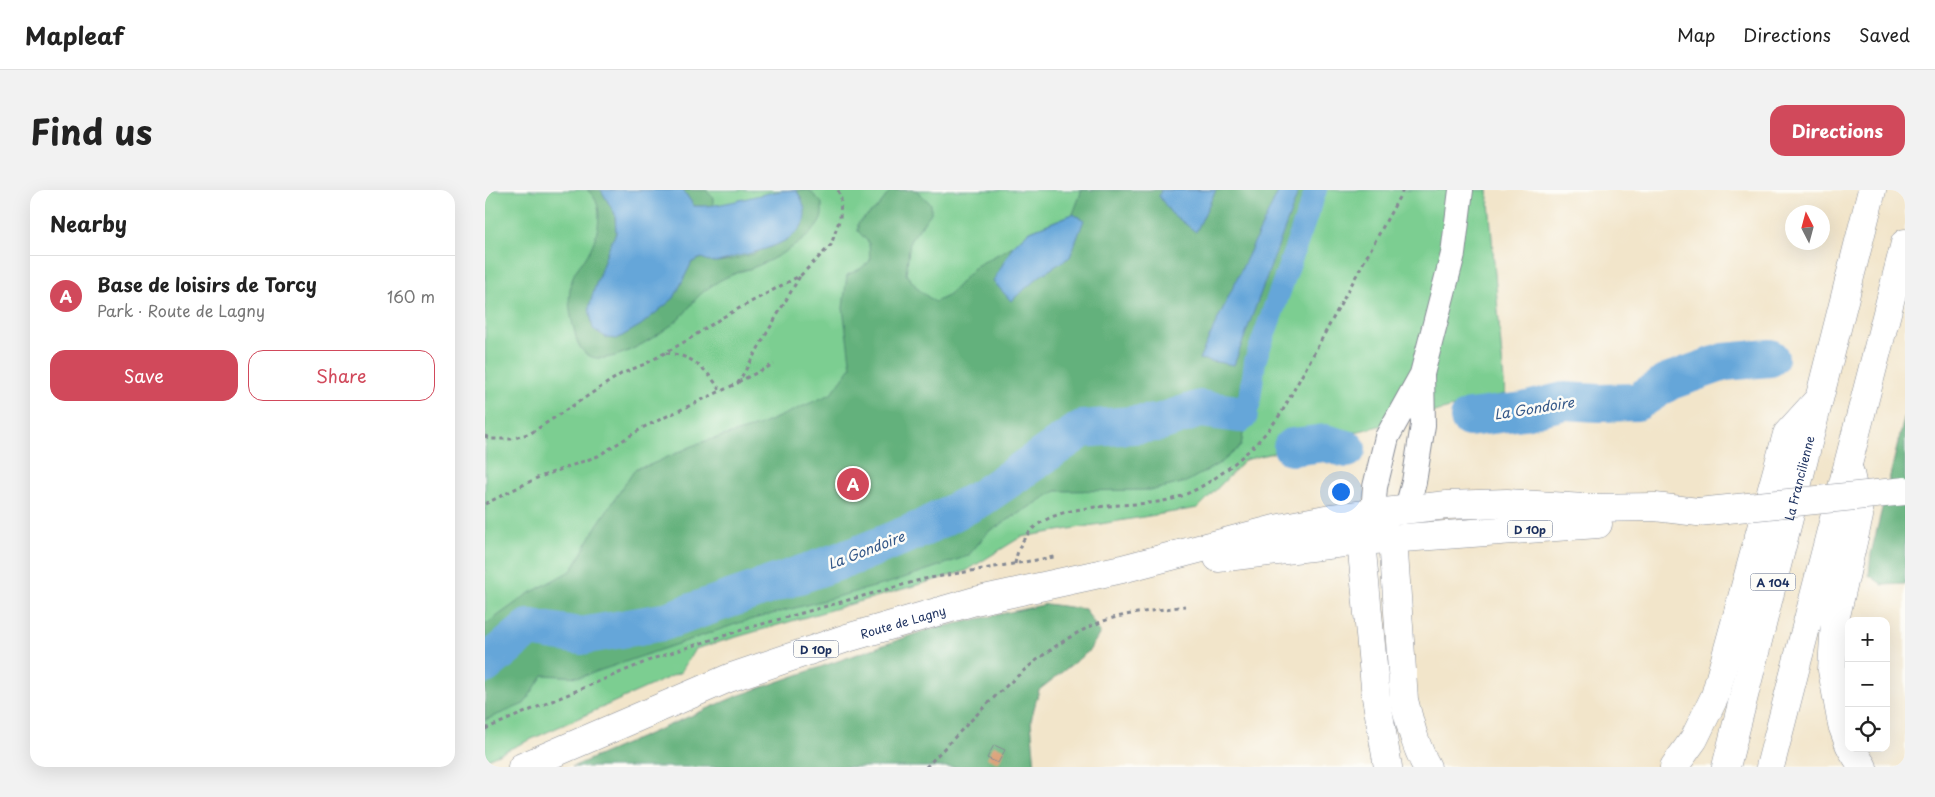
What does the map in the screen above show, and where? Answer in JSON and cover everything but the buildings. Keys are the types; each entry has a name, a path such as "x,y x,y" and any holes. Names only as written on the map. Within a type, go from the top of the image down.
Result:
{"main road":[{"name":"La Francilienne","path":"1726,767 1872,190"},
{"path":"1771,767 1905,244"},
{"path":"1674,767 1694,739 1715,696 1787,434 1820,398"},
{"path":"1845,733 1832,670 1835,620 1859,516 1848,462"},
{"name":"D 10p","path":"1122,569 1393,538 1656,520 1698,512 1905,491"},
{"name":"D 10p","path":"1122,569 1247,536 1331,518 1407,508 1507,503 1584,508 1655,507 1698,512"},
{"path":"1407,508 1393,538 1404,700 1410,725 1427,767"},
{"path":"1389,767 1376,697 1361,541 1373,512 1393,538"},
{"name":"Route de Lagny","path":"522,767 729,678 847,638 975,601 1122,569"},
{"path":"1854,752 1863,767"}],"lane":[{"path":"1373,512 1375,487 1387,437 1422,374 1453,254 1461,190"},
{"path":"1407,508 1414,482 1423,425 1422,374"}],"path":[{"path":"738,383 801,275 831,245 840,218 841,199 838,190"},
{"path":"485,728 655,658 739,631 924,579 1015,564 1017,550 1022,538 1042,520 1083,510 1169,500 1188,492 1218,474 1256,445 1271,429 1403,190"},
{"path":"485,436 511,439 531,433 621,374 665,353 723,317 801,275"},
{"path":"665,353 687,357 701,365 721,391"},
{"path":"485,504 537,478 598,456 644,427 775,364"},
{"path":"926,767 977,713 1058,644 1112,618 1185,606"}],"green space":[{"path":"485,190 1488,190 1505,394 1245,460 1198,508 1021,537 966,571 695,649 681,672 485,760"},
{"path":"587,190 601,190 615,214 616,233 605,258 684,275 692,262 702,258 715,262 755,254 802,199 796,190 809,190 822,203 822,215 815,228 799,243 767,262 718,281 699,296 679,319 650,340 613,357 592,357 585,353 578,344 569,305 573,277 589,252 598,228 599,211 597,203"},
{"path":"683,190 706,190 713,198 713,207 694,206"},
{"path":"891,190 916,190 931,204 931,213 910,241 906,274 920,291 935,302 949,295 976,266 1013,246 1028,232 1073,214 1082,190 1314,190 1255,361 1241,446 1222,462 1186,482 1154,490 1056,491 988,532 968,556 889,583 742,622 581,677 543,675 524,704 485,720 485,625 528,594 572,570 597,525 636,468 650,465 699,443 758,426 831,394 851,367 843,308 847,275 860,269 870,261 869,243 858,231 858,223 877,208"},
{"path":"1905,414 1905,584 1883,585 1869,575 1871,554"},
{"path":"1047,604 1085,609 1100,633 1089,651 1039,690 1031,720 1035,767 572,767 737,696 927,630"}],"water":[{"path":"601,190 683,190 694,206 707,206 770,193 796,190 804,205 805,218 800,228 791,237 779,244 720,262 711,262 702,258 692,262 674,298 641,325 617,339 607,338 593,329 589,308 608,249 616,233 615,214"},
{"path":"1161,190 1216,190 1196,232 1171,213 1159,196"},
{"path":"1279,190 1299,190 1234,365 1199,359"},
{"path":"1073,214 1084,220 1070,257 1040,276 1011,301 993,281 1013,246 1028,232"}],"waterway":[{"path":"1239,414 1249,406 1255,361 1316,190"},
{"name":"La Gondoire","path":"1469,418 1524,411 1564,401 1599,403 1637,402 1670,381 1724,362 1770,358"},
{"name":"La Gondoire","path":"485,665 529,628 581,636 663,622 854,556 923,528 981,498 1082,429 1157,423 1200,409 1239,414"},
{"name":"La Gondoire","path":"1292,447 1325,443 1347,449"}],"place":[{"name":"Base de loisirs de Torcy","path":"853,484"}]}
